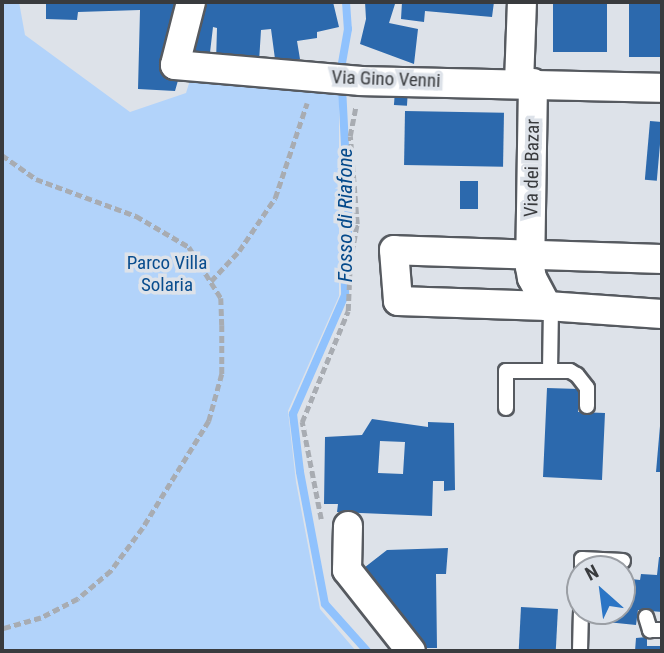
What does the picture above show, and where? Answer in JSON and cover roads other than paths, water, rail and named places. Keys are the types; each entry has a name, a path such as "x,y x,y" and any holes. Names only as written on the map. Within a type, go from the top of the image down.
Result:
{"street":[{"name":"Via Gino Venni","path":"191,2 175,65 361,81 526,82 662,88"},
{"name":"Via dei Bazar","path":"522,2 532,278 549,306"},
{"path":"662,259 394,250 398,301 549,306 662,314"},
{"path":"337,527 347,570 411,651"}],"lane":[{"path":"549,306 550,371"},
{"path":"506,408 506,371 570,372 577,375 587,388 587,405"},
{"path":"646,617 650,630 662,630"},
{"path":"580,651 581,625"}],"waterway":[{"name":"Fosso di Riafone","path":"346,2 348,29 341,67 349,225 344,261 345,295 293,414 300,472 325,604 367,651"}],"park label":[{"name":"Parco Villa Solaria","path":"167,274"}]}
